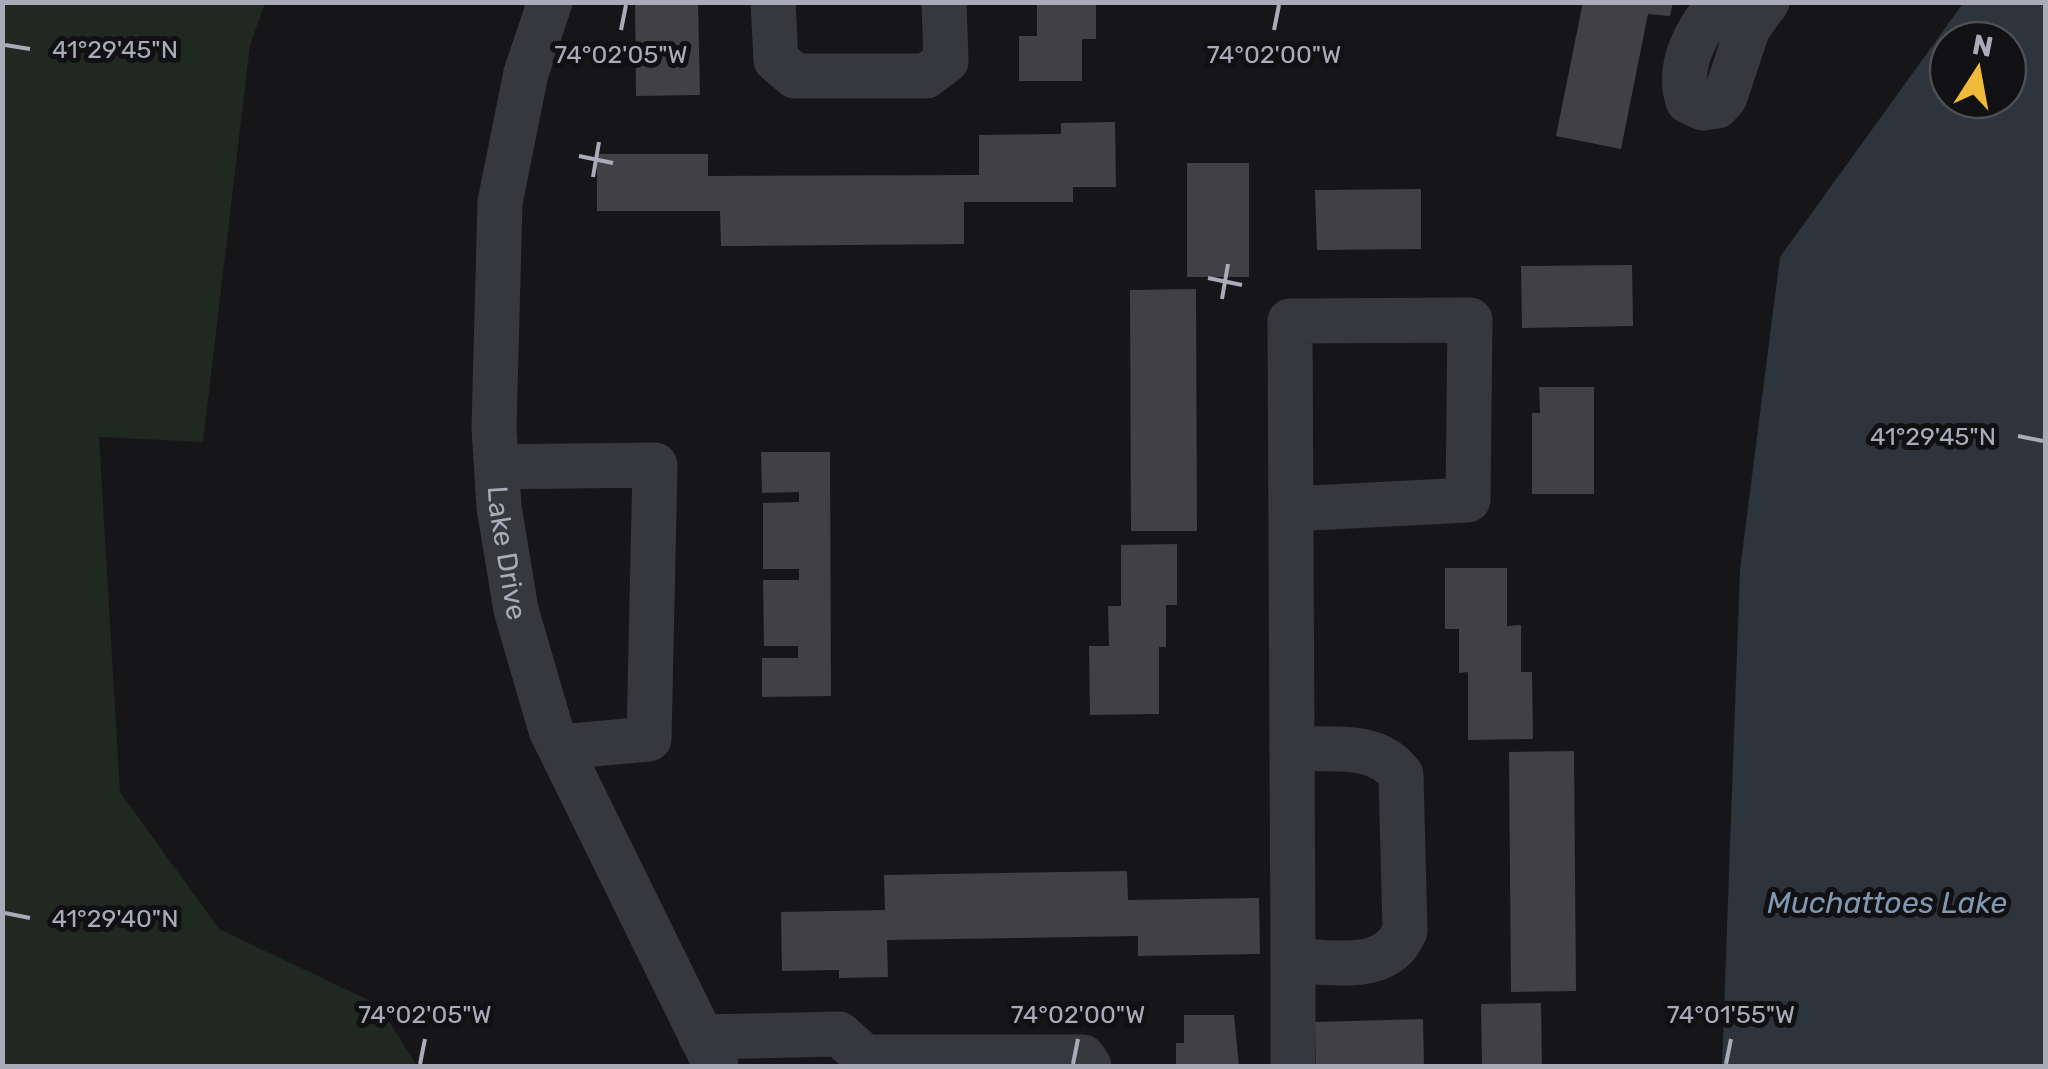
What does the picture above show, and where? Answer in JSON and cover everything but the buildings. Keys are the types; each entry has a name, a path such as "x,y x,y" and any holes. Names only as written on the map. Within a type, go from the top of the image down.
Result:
{"street":[{"name":"Lake Drive","path":"550,2 526,74 500,202 497,467 516,610 560,747 708,1052"},
{"path":"773,2 776,60 795,76 926,76 946,61 944,2"},
{"path":"1722,2 1708,16 1687,58 1684,86 1688,100 1703,108 1717,106 1725,97 1748,28 1767,2"},
{"path":"1291,509 1468,500 1470,320 1290,322 1293,1066"},
{"path":"497,467 654,465 649,739 560,747"},
{"path":"1292,750 1370,752 1389,758 1400,775 1405,931 1398,948 1374,962 1292,961"},
{"path":"708,1052 839,1034 865,1057 1083,1057 1089,1066"}],"shaded area":[{"path":"2,3 265,3 250,45 203,442 99,437 120,792 219,929 379,1005 417,1066 3,1066"}],"water":[{"name":"Muchattoes Lake","path":"1964,2 2045,3 2045,1066 1722,1066 1740,570 1780,257 1928,52 1928,120 2028,120 2028,20 1951,20"}]}
